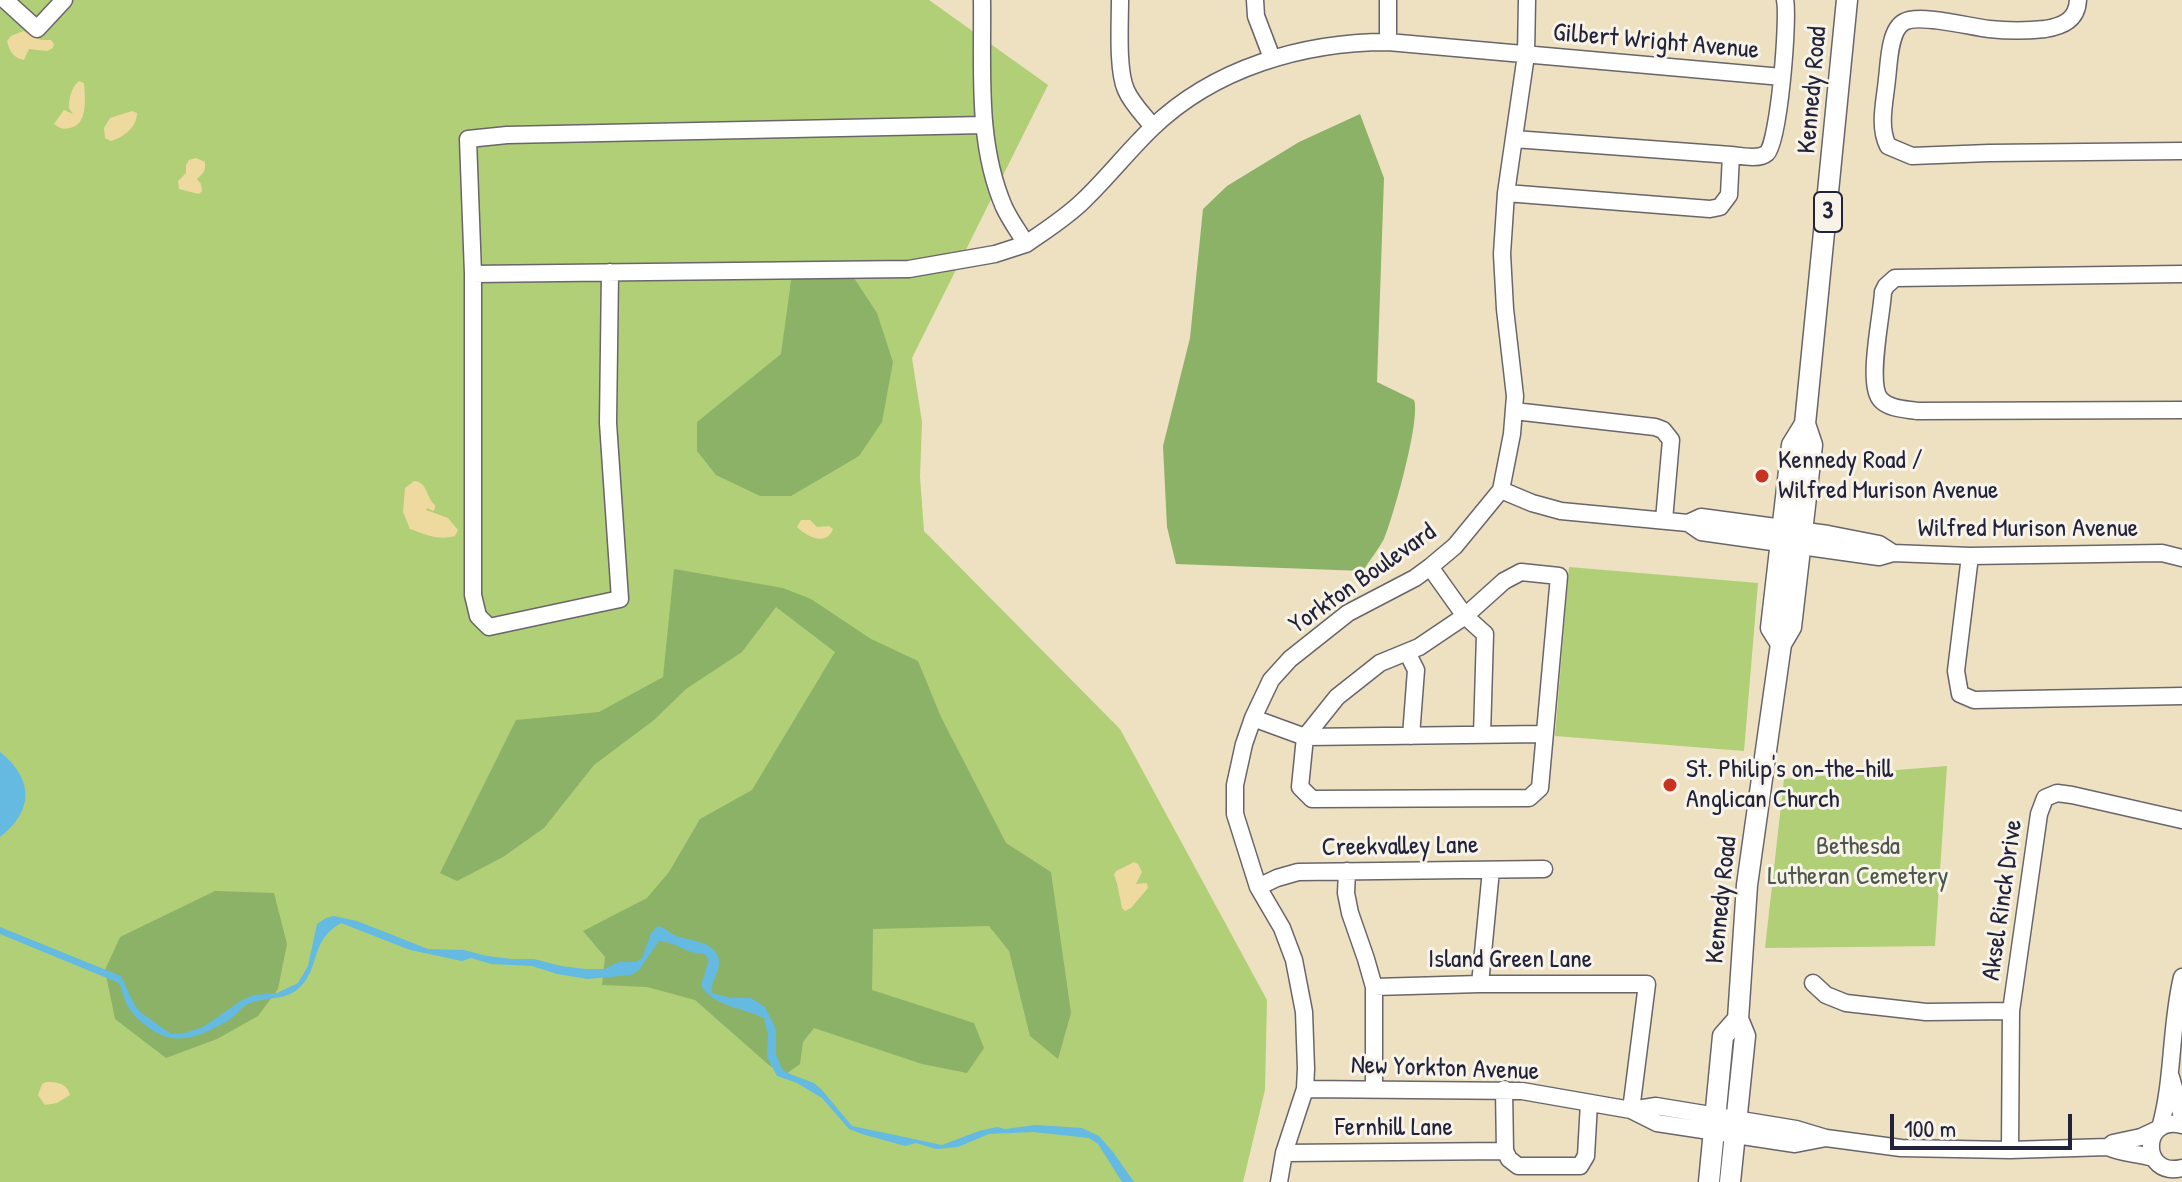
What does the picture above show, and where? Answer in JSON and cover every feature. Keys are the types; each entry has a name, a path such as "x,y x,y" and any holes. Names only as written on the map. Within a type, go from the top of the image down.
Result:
{"main road":[{"name":"Kennedy Road","path":"1730,1182 1745,1036 1738,1019 1747,885 1781,644 1771,628 1812,445 1805,424 1847,0"},
{"name":"Kennedy Road","path":"1709,1182 1723,1036 1738,1019"}],"street":[{"path":"5,0 37,29 64,0"},
{"path":"982,0 984,125 992,170 1004,207 1026,244"},
{"path":"1120,0 1124,85 1153,127"},
{"path":"1255,0 1256,16 1272,58"},
{"path":"1388,0 1388,42"},
{"path":"1501,490 1514,411 1502,254 1506,193 1526,55 1527,0"},
{"path":"1514,139 1761,156 1768,152 1775,139 1787,18 1785,0"},
{"path":"2078,0 2069,22 2056,27 2018,32 1917,18 1904,21 1896,28 1889,55 1882,129 1888,146 1912,156 2182,151"},
{"name":"Gilbert Wright Avenue","path":"473,274 909,269 995,254 1026,244 1083,202 1153,127 1202,90 1272,58 1330,45 1388,42 1782,77"},
{"path":"610,272 608,423 620,599 489,627 478,616 473,595 473,274 468,139 507,135 984,125"},
{"path":"1506,193 1710,209 1720,207 1729,195 1731,155"},
{"path":"2182,274 1895,278 1883,292 1873,373 1874,390 1880,399 1894,407 1917,411 2182,410"},
{"path":"1514,411 1663,430 1671,440 1664,520"},
{"name":"Wilfred Murison Avenue","path":"1501,490 1561,511 1688,523 1701,517 1879,557 1893,553 1970,556 2162,553 2182,558"},
{"name":"Yorkton Boulevard","path":"1279,1182 1284,1153 1305,1089 1306,1030 1298,976 1282,928 1258,887 1235,814 1235,785 1244,744 1271,680 1290,659 1348,613 1430,567 1455,546 1501,490"},
{"name":"Wilfred Murison Avenue","path":"2162,553 2182,547"},
{"path":"1970,556 1956,671 1960,694 1974,700 2182,696"},
{"path":"1430,567 1465,616 1485,634 1482,735"},
{"path":"1521,572 1559,576 1540,788 1529,798 1312,799 1300,787 1305,737 1337,697 1380,663 1407,652 1465,616 1504,581 1521,572"},
{"path":"1407,652 1416,670 1411,736"},
{"path":"1253,718 1305,737 1544,734"},
{"name":"Aksel Rinck Drive","path":"2010,1150 2011,1011 2039,814 2045,798 2057,793 2072,795 2182,820"},
{"name":"Creekvalley Lane","path":"1258,887 1298,872 1544,869"},
{"path":"1480,984 1491,870"},
{"path":"1347,871 1346,893 1350,913 1374,987 1374,1089"},
{"path":"2167,1182 2155,1160 2151,1143 2165,1108 2171,1041 2182,977"},
{"path":"1813,983 1826,995 1846,1003 1926,1012 2011,1011"},
{"name":"Island Green Lane","path":"1374,987 1647,984 1631,1110"},
{"path":"2170,1074 2182,1117"},
{"name":"New Yorkton Avenue","path":"1305,1089 1504,1089 1631,1110 1656,1106 1795,1144 1826,1138 1901,1148 2010,1150 2108,1147"},
{"path":"1504,1089 1505,1151"},
{"name":"Fernhill Lane","path":"1284,1153 1505,1151 1518,1166 1580,1166 1586,1156 1589,1103"},
{"path":"2182,1125 2172,1123 2108,1147 2141,1154 2171,1169 2182,1168"}],"green space":[{"path":"0,0 929,0 1048,85 912,358 922,422 920,477 924,531 1120,729 1267,1000 1265,1090 1243,1182 0,1182"},
{"path":"1360,114 1384,178 1377,382 1414,400 1415,411 1405,469 1384,539 1363,571 1176,564 1167,527 1163,446 1190,338 1203,209 1227,186 1299,142"},
{"path":"844,263 877,313 893,362 882,422 859,456 791,496 760,496 716,475 697,451 697,422 781,354 793,266"},
{"path":"1569,567 1758,583 1744,751 1555,736"},
{"path":"674,569 783,588 811,599 871,639 918,661 941,717 1006,843 1051,872 1071,1013 1058,1059 1030,1036 1009,951 989,926 873,929 872,990 974,1023 984,1048 967,1073 922,1064 814,1028 803,1042 800,1064 786,1074 770,1066 695,1000 647,987 602,985 605,957 583,931 647,898 669,872 700,819 752,790 835,652 776,607 742,652 686,689 654,720 594,765 544,828 503,857 457,881 440,873 516,720 599,712 663,677"},
{"name":"Bethesda Lutheran Cemetery","path":"1947,766 1935,946 1765,948 1784,779"},
{"path":"215,891 274,893 287,944 278,989 258,1016 217,1039 166,1058 115,1019 105,970 120,937"}],"sand":[{"path":"23,31 41,40 51,40 53,48 47,51 29,49 24,60 17,57 7,41"},
{"path":"79,81 84,83 85,95 81,120 73,127 61,128 54,124 64,110 73,114 69,108 70,97"},
{"path":"132,111 137,113 129,131 111,141 105,138 104,128 110,118"},
{"path":"196,158 205,162 204,170 197,179 202,191 199,194 179,189 178,181 186,173 189,160"},
{"path":"414,481 422,484 435,505 433,511 426,510 448,518 458,530 455,536 437,537 410,529 403,512 405,488"},
{"path":"801,520 810,520 817,527 829,526 833,529 826,538 816,538 797,527"},
{"path":"1134,862 1142,872 1136,884 1147,883 1148,888 1125,911 1114,875"},
{"path":"46,1082 64,1086 70,1095 57,1103 45,1105 38,1095"}],"water":[{"path":"0,752 19,773 26,795 19,817 0,837"},
{"path":"334,916 357,921 428,949 464,950 586,969 604,969 619,962 636,962 642,958 651,933 658,926 714,950 719,963 712,993 731,998 751,998 765,1007 776,1029 776,1054 782,1069 814,1083 852,1126 942,1145 997,1127 1005,1129 1036,1125 1082,1128 1099,1136 1134,1182 1122,1182 1098,1144 1089,1138 1033,1132 989,1134 958,1147 936,1149 916,1143 905,1146 849,1129 822,1098 797,1083 777,1076 767,1057 768,1035 764,1018 722,1003 701,986 709,959 703,953 665,942 659,941 639,970 631,975 588,979 532,966 491,964 471,958 462,961 410,950 341,923 324,938 306,980 294,992 249,1003 219,1026 189,1038 179,1038 159,1034 137,1018 127,1005 119,983 0,934 0,927 121,976 140,1012 171,1034 181,1034 203,1027 242,1000 254,995 277,993 298,983 308,966 317,924"}],"place":[{"name":"Kennedy Road / Wilfred Murison Avenue","path":"1762,476"},
{"name":"St. Philip's on-the-hill Anglican Church","path":"1670,785"}]}
